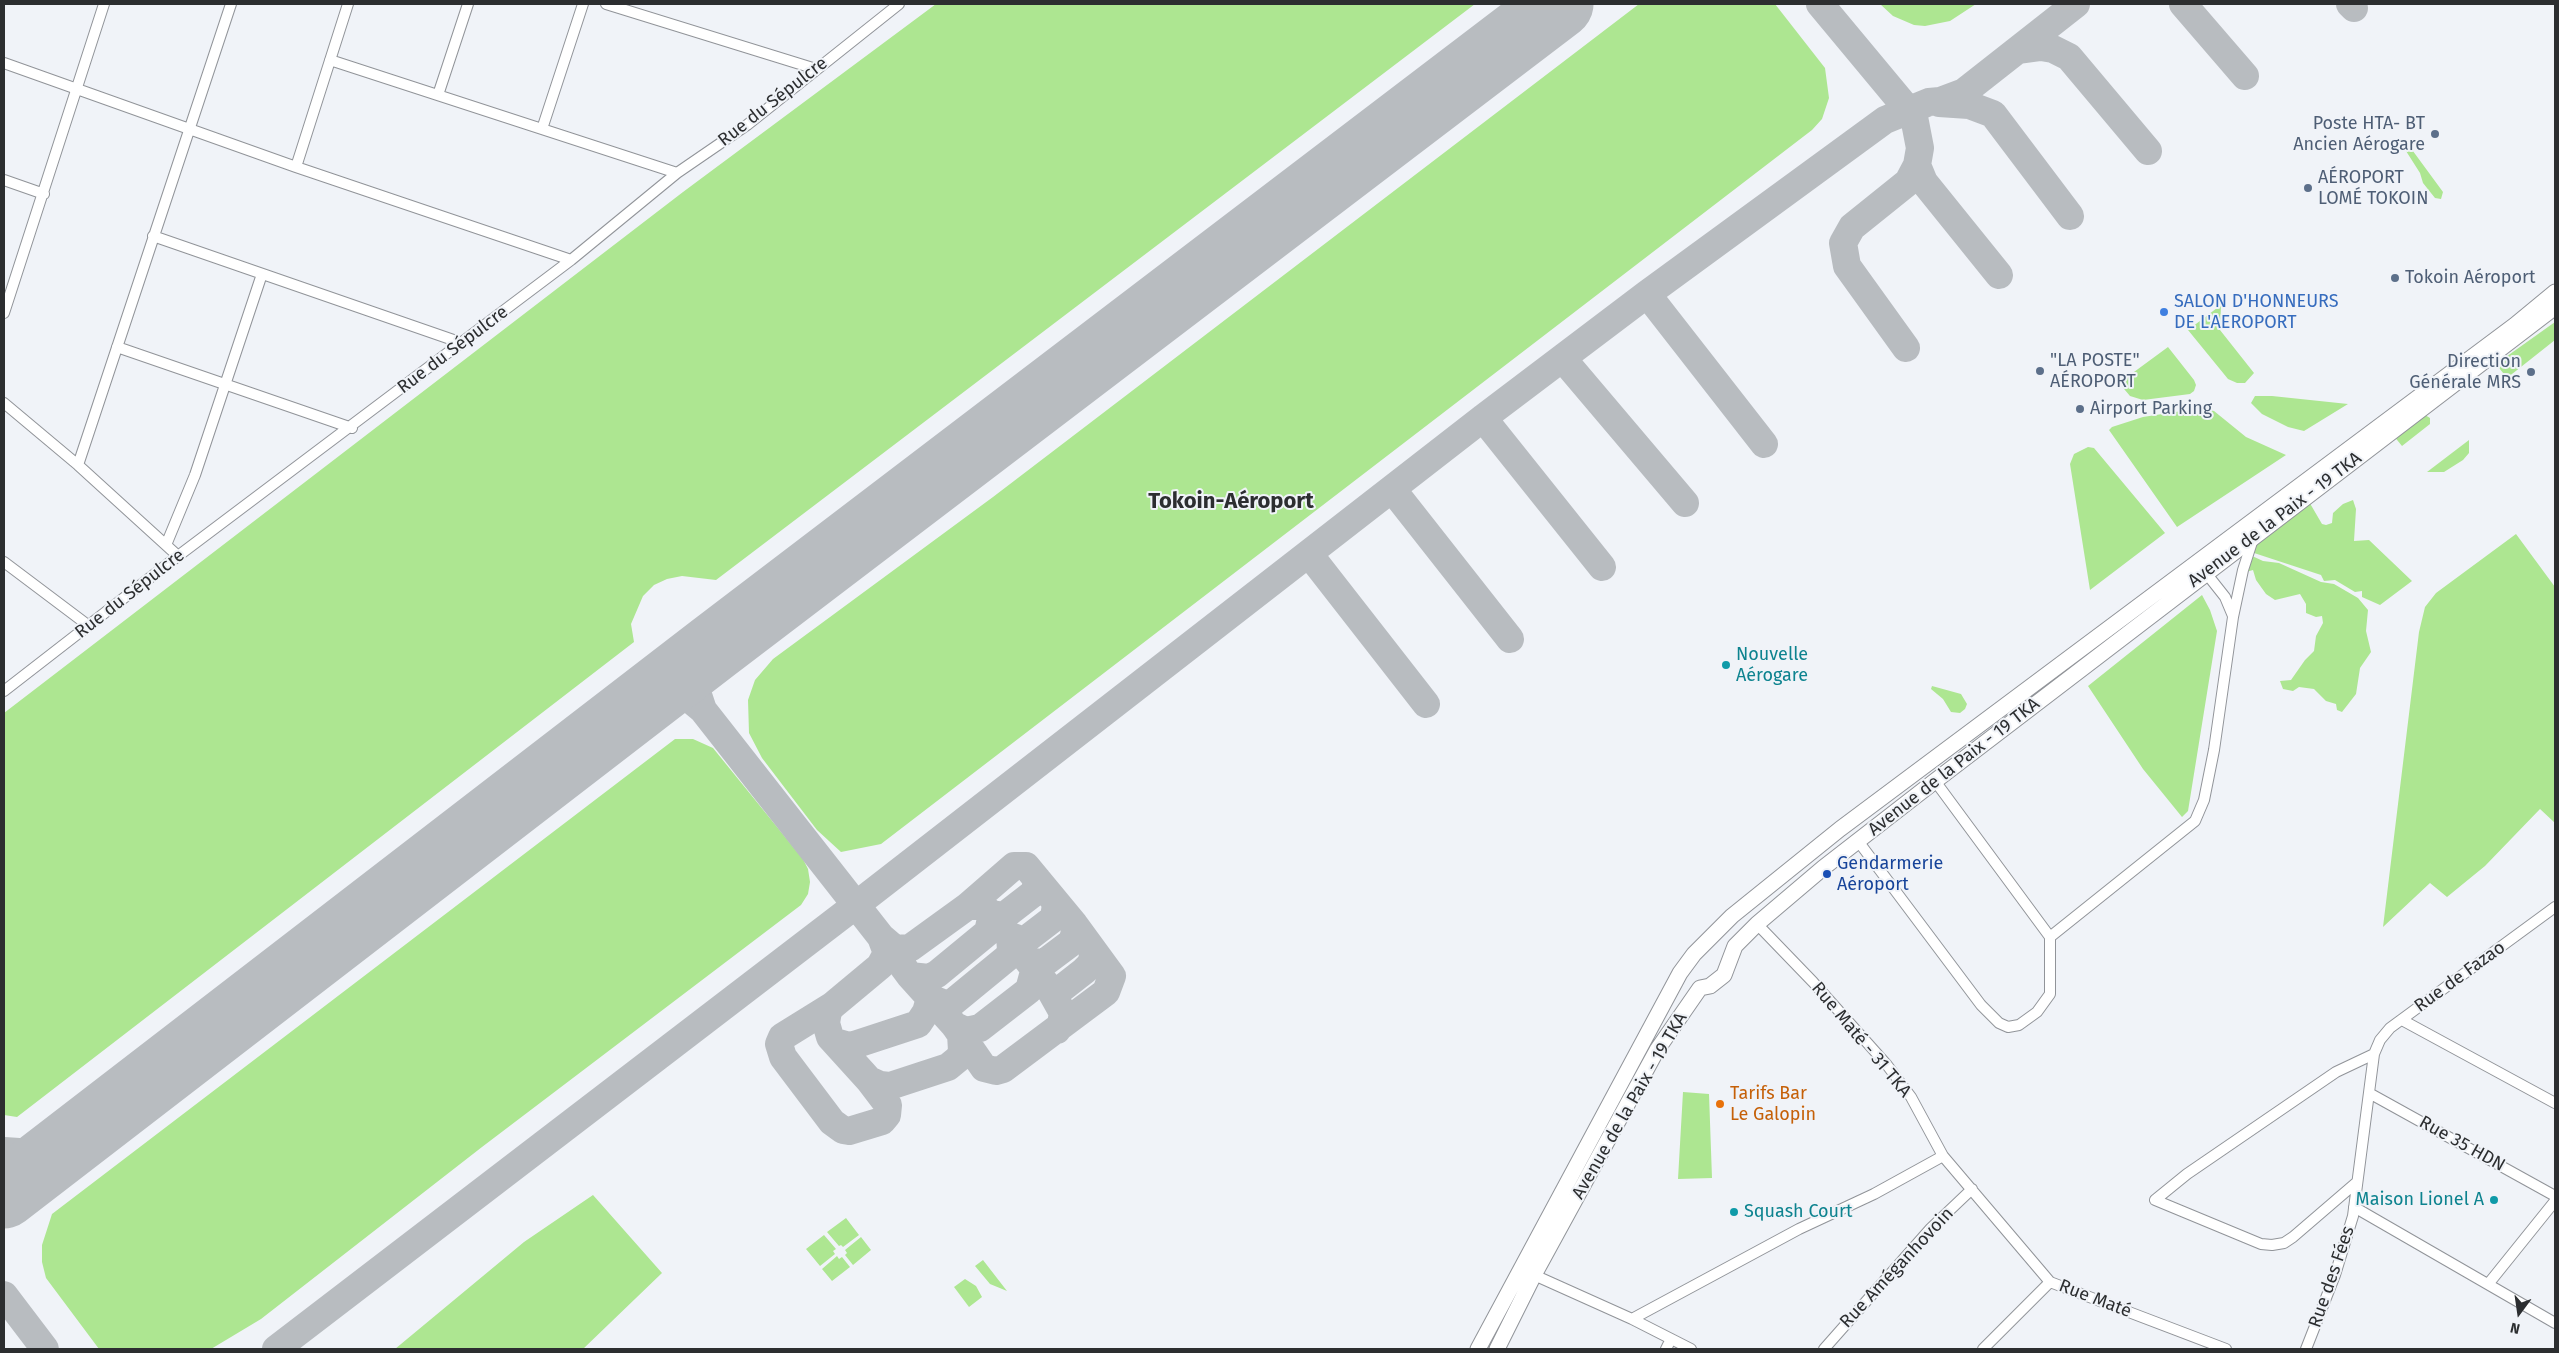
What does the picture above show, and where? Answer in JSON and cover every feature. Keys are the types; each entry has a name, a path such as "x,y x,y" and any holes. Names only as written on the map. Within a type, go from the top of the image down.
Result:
{"main road":[{"name":"Avenue de la Paix - 19 TKA","path":"1478,1349 1663,1003 1694,954 1732,916 1840,829 2515,325 2555,292"},
{"name":"Avenue de la Paix - 19 TKA","path":"1497,1349 1534,1275 1657,1050 1700,988 1710,986 1724,974 1735,946 1757,924 1934,781 2555,307"}],"street":[{"path":"4,313 104,4"},
{"path":"78,465 188,128 231,4"},
{"path":"296,167 348,4"},
{"path":"438,95 468,4"},
{"path":"542,129 583,4"},
{"path":"606,4 816,69"},
{"name":"Rue du Sépulcre","path":"4,692 178,556 352,428 571,260 678,173 747,125 899,4"},
{"path":"330,60 678,173"},
{"path":"4,63 296,167 571,260"},
{"path":"4,180 44,194"},
{"path":"153,236 462,343"},
{"path":"166,545 195,475 262,274"},
{"path":"117,347 352,428"},
{"path":"4,403 78,465 178,556"},
{"path":"2050,937 2195,821 2204,800 2214,750 2233,617 2243,570 2254,537"},
{"path":"4,562 90,626"},
{"path":"2206,573 2225,597 2233,617"},
{"path":"1858,841 1981,1005 1999,1023 2008,1026 2019,1025 2037,1012 2047,1000 2051,987 2050,937 1934,781"},
{"name":"Rue de Fazao","path":"2374,1054 2380,1040 2390,1028 2555,907"},
{"name":"Rue Maté - 31 TKA","path":"1757,924 1813,982 1887,1064 1910,1097 1943,1156 1972,1189"},
{"path":"2402,1020 2555,1103"},
{"path":"2358,1182 2293,1237 2284,1243 2272,1245 2261,1244 2155,1200 2187,1174 2336,1072 2374,1054"},
{"name":"Rue des Fées","path":"2306,1349 2335,1275 2354,1206 2374,1054"},
{"name":"Rue 35 HDN","path":"2369,1093 2555,1196"},
{"path":"1632,1319 1799,1229 1874,1194 1943,1156"},
{"name":"Rue Maté","path":"1972,1189 2050,1282 2226,1349"},
{"name":"Rue Améganhovoin","path":"1824,1349 1931,1228 1972,1189"},
{"path":"2489,1283 2555,1201"},
{"path":"2354,1206 2555,1323"},
{"path":"1534,1275 1632,1319 1691,1349"},
{"path":"1982,1349 2050,1282"},
{"path":"1666,1349 1671,1339"}],"green space":[{"path":"936,4 1475,4 716,580 682,576 667,579 654,585 643,596 631,624 634,642 17,1117 4,1115 4,713 683,192"},
{"path":"1639,4 1775,4 1825,68 1829,98 1822,119 1812,130 881,844 841,852 817,830 762,758 749,733 748,700 755,680 773,659 993,497"},
{"path":"1880,4 1976,4 1950,21 1925,26 1914,25 1893,16"},
{"path":"2410,147 2443,192 2441,199 2435,198 2423,183 2420,173 2406,151"},
{"path":"2221,305 2220,330 2254,373 2245,383 2237,383 2228,379 2188,330"},
{"path":"2555,322 2555,340 2507,378 2496,364"},
{"path":"2168,347 2194,380 2196,385 2194,391 2190,394 2143,400 2130,396 2119,383"},
{"path":"2255,396 2348,404 2304,431 2288,427 2262,414 2251,403"},
{"path":"2201,408 2214,411 2246,437 2286,455 2177,527 2109,430 2112,427 2143,417"},
{"path":"2425,415 2430,418 2430,424 2402,446 2393,435"},
{"path":"2469,440 2469,453 2463,460 2444,472 2427,472"},
{"path":"2088,447 2094,448 2165,533 2090,590 2070,464 2074,454"},
{"path":"2308,500 2322,524 2326,525 2332,523 2333,513 2343,504 2353,500 2356,509 2354,541 2369,540 2412,581 2380,605 2362,597 2362,591 2355,592 2335,580 2324,581 2321,575 2251,552 2253,539"},
{"path":"2516,534 2555,587 2555,823 2540,809 2485,866 2447,897 2430,883 2383,927 2419,632 2425,607 2436,593"},
{"path":"2250,555 2263,561 2279,563 2321,582 2334,584 2358,598 2368,610 2366,631 2371,652 2360,668 2356,694 2342,712 2337,710 2336,704 2326,701 2314,689 2299,687 2293,691 2283,689 2280,681 2291,680 2314,651 2316,636 2323,623 2322,616 2316,617 2306,613 2306,604 2300,594 2275,600 2266,594 2256,580 2253,570 2246,572"},
{"path":"2202,595 2210,610 2217,631 2188,811 2182,817 2143,769 2088,686"},
{"path":"1932,686 1961,694 1967,704 1965,709 1960,713 1951,712 1943,699 1931,689"},
{"path":"675,739 693,739 713,748 803,859 808,869 810,882 808,894 801,905 482,1147 261,1319 211,1349 99,1349 46,1278 42,1262 42,1245 52,1214"},
{"path":"1683,1092 1709,1094 1712,1178 1678,1179"},
{"path":"593,1195 662,1273 583,1349 395,1349 524,1242"},
{"path":"846,1218 859,1235 843,1247 839,1246 827,1232"},
{"path":"824,1235 836,1249 833,1251 835,1254 820,1266 806,1249"},
{"path":"861,1237 871,1250 853,1265 845,1255 847,1253 845,1250"},
{"path":"837,1256 839,1259 842,1257 850,1267 832,1281 822,1269"},
{"path":"983,1260 1007,1291 990,1284 975,1266"},
{"path":"965,1279 976,1286 982,1297 969,1307 954,1287"}],"taxiway":[{"path":"1820,4 1914,117 1920,148 1917,165 1908,182 1852,227 1843,243 1847,266 1906,348"},
{"path":"276,1349 856,905 1483,418 1647,294 1885,120 1929,102 1940,101 1964,92 2076,4"},
{"path":"2183,4 2245,76"},
{"path":"2350,4 2354,8"},
{"path":"2019,50 2041,47 2053,49 2069,57 2148,151"},
{"path":"1939,103 1969,105 1993,114 2070,216"},
{"path":"1917,165 1924,182 1999,275"},
{"path":"1647,294 1764,444"},
{"path":"1563,359 1685,503"},
{"path":"1483,418 1602,567"},
{"path":"1392,489 1510,639"},
{"path":"1309,554 1426,704"},
{"path":"649,698 668,694 691,700 703,710 697,692 698,674 702,660 713,648"},
{"path":"703,710 881,937 910,976 955,1026 984,1068 996,1071 1003,1069 1106,992 1112,976 1074,924 1026,866 1014,866 968,906 910,948 895,949 881,937 887,953 880,966 832,1006 782,1037 779,1044 783,1057 832,1122 843,1130 849,1131 882,1121 887,1115 888,1105 869,1080 830,1037 826,1023 828,1011 832,1006"},
{"path":"1000,925 1004,916 1035,892 1037,879"},
{"path":"1010,936 1024,941 1054,918 1056,904"},
{"path":"968,906 981,906 992,914 1049,988 1063,1013 1061,1024 1057,1030"},
{"path":"910,976 929,978 937,974 988,932 992,914 1004,916"},
{"path":"1031,962 1044,963 1072,942 1075,932 1074,924"},
{"path":"835,1042 849,1046 918,1024 926,1012 930,998 945,1004 952,1003 1008,957 1011,950 1010,936"},
{"path":"1049,988 1061,989 1084,971 1091,964 1094,952"},
{"path":"955,1026 966,1031 980,1028 1029,990 1035,968"},
{"path":"869,1080 880,1085 890,1086 948,1067 959,1058 962,1051 961,1034"},
{"path":"4,1151 34,1153 51,1149 87,1130"},
{"path":"4,1200 12,1188"},
{"path":"4,1295 45,1349"}],"runway":[{"path":"4,1194 713,648 1559,4"}],"place":[{"name":"Poste HTA- BT Ancien Aérogare","path":"2435,134"},
{"name":"AÉROPORT LOMÉ TOKOIN","path":"2308,188"},
{"name":"Tokoin Aéroport","path":"2395,278"},
{"name":"SALON D'HONNEURS DE L'AEROPORT","path":"2164,312"},
{"name":"\"LA POSTE\" AÉROPORT","path":"2040,371"},
{"name":"Direction Générale MRS","path":"2531,372"},
{"name":"Airport Parking","path":"2080,409"},
{"name":"Nouvelle Aérogare","path":"1726,665"},
{"name":"Gendarmerie Aéroport","path":"1827,874"},
{"name":"Tarifs Bar Le Galopin","path":"1720,1104"},
{"name":"Maison Lionel A","path":"2494,1200"},
{"name":"Squash Court","path":"1734,1212"}],"district":[{"name":"Tokoin-Aéroport","path":"1231,502"}]}
